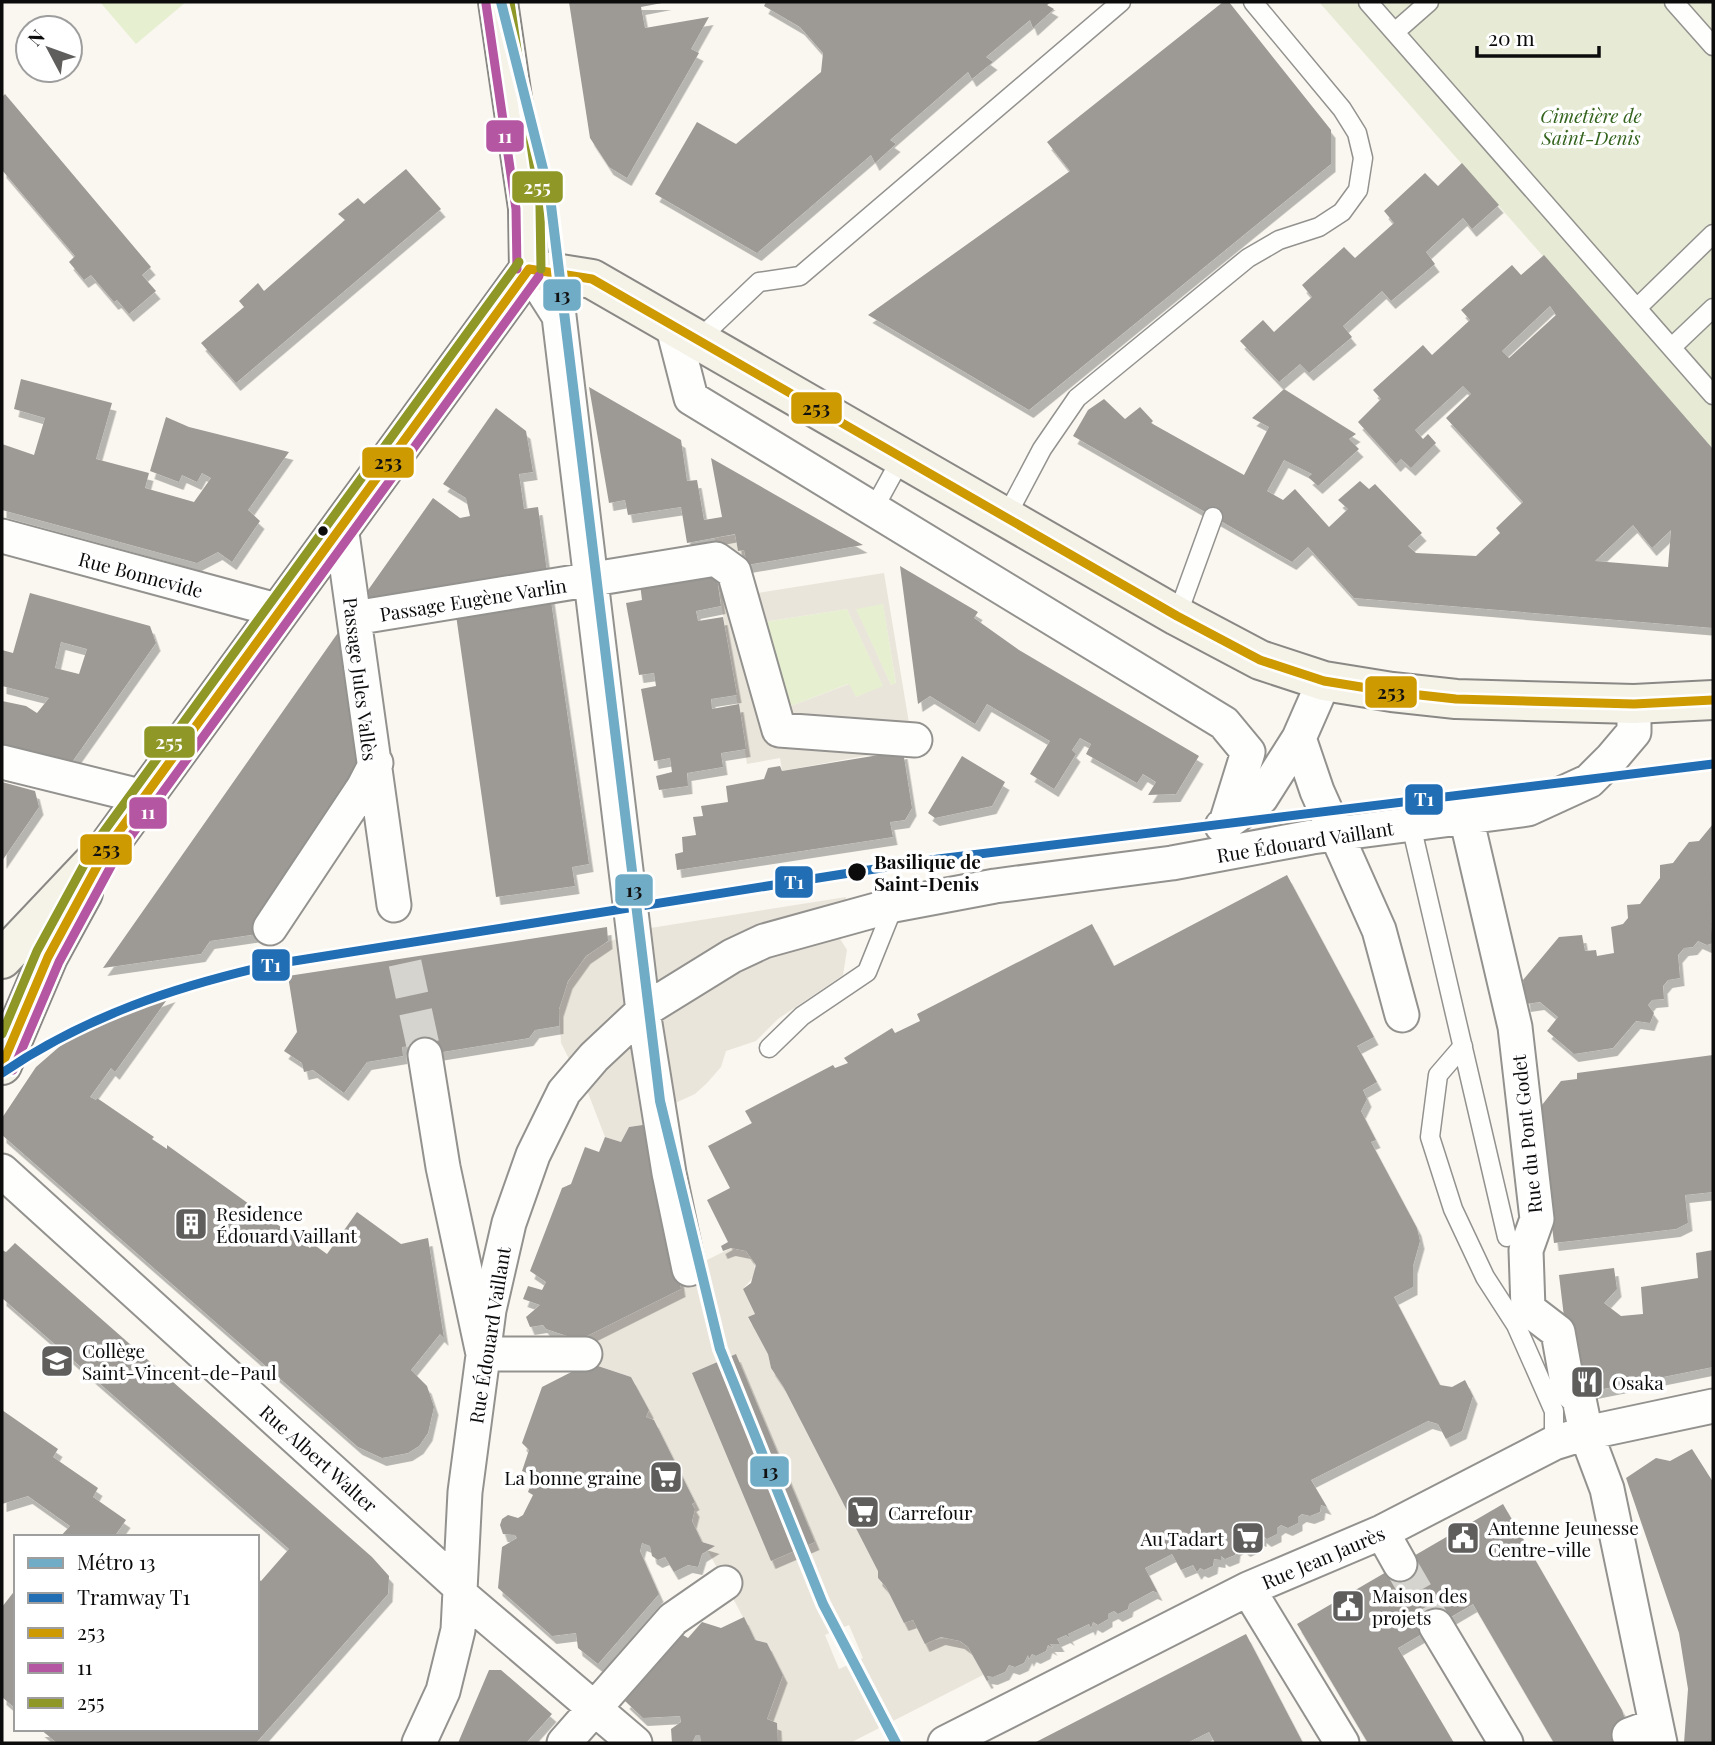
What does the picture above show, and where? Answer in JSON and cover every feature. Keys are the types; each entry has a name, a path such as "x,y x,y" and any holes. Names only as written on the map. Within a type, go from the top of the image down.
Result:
{"street":[{"path":"498,2 528,208 529,269 559,316 643,1011 669,1173 689,1269"},
{"path":"529,269 592,279 1177,616 1260,660 1324,681 1456,699 1634,704 1713,700"},
{"path":"2,959 107,848 529,269"},
{"path":"685,332 691,398 1224,723 1248,752 1226,823"},
{"name":"Passage Jules Vallès","path":"270,928 363,789 376,763 341,526"},
{"name":"Rue Bonnevide","path":"2,536 280,611"},
{"name":"Passage Eugène Varlin","path":"354,618 716,559 734,572 779,730 915,740"},
{"name":"Rue Édouard Vaillant","path":"1171,863 1261,798 1299,738 1324,681"},
{"name":"Rue Édouard Vaillant","path":"419,1743 443,1691 458,1630 465,1492 483,1354 509,1223 533,1155 564,1092 594,1057 643,1011 732,956 764,941 894,905 995,886 1171,863 1337,834 1528,810 1589,781 1634,732 1634,704"},
{"path":"1299,738 1317,792 1379,930 1402,1015"},
{"path":"2,762 144,797"},
{"path":"376,763 376,786 394,905"},
{"name":"Rue du Pont Godet","path":"1466,817 1515,1027 1537,1219 1526,1250 1528,1309 1558,1332 1568,1388 1579,1399 1586,1433"},
{"path":"2,1065 48,957 107,848"},
{"path":"425,1055 443,1167 483,1354 585,1354"},
{"name":"Rue Albert Walter","path":"2,1171 460,1590 635,1743"},
{"name":"Rue Jean Jaurès","path":"945,1743 1248,1589 1382,1532 1554,1443 1586,1433 1713,1406"},
{"path":"1586,1433 1607,1489 1648,1734"},
{"path":"1382,1532 1400,1564"},
{"path":"564,1743 674,1619 725,1583"},
{"path":"1248,1589 1342,1743"},
{"path":"1436,1626 1506,1743"}],"lane":[{"path":"685,332 759,282 800,276 1121,2"},
{"path":"1006,517 1042,449 1077,398 1248,258 1279,240 1319,227 1342,212 1358,190 1363,158 1357,133 1342,109 1252,2"},
{"path":"1368,2 1713,395"},
{"path":"1396,31 1429,2"},
{"path":"1674,2 1713,46"},
{"path":"1637,307 1713,234"},
{"path":"1672,347 1713,308"},
{"path":"873,510 902,457"},
{"path":"1177,616 1213,517"},
{"path":"1411,825 1507,1237"},
{"path":"769,1048 802,1016 867,972 894,905"},
{"path":"1463,1046 1438,1074 1430,1137 1453,1209 1485,1276 1516,1325 1553,1411 1554,1443"}],"green space":[{"path":"100,2 186,2 136,44"},
{"name":"Cimetière de Saint-Denis","path":"1319,2 1713,2 1713,449"},
{"path":"883,603 896,684 891,685 855,608"},
{"path":"847,609 884,687 856,697 848,684 791,706 758,623"}],"shaded area":[{"path":"735,535 738,550 744,550 758,593 884,573 913,747 782,771 780,758 747,764 716,571 715,538","holes":["883,604 896,683 891,685 856,609","847,609 883,686 856,697 849,684 791,706 758,623"]},
{"path":"846,897 845,904 691,961 655,988 572,1065 561,1043 559,1009 575,968 597,946 644,929"},
{"path":"839,937 847,950 843,975 778,1019 756,1041 726,1051 721,1067 707,1083 695,1094 673,1104 656,1123 629,1127 621,1142 605,1137 585,1085 620,1045 733,967"},
{"path":"731,1248 746,1251 753,1258 756,1274 743,1289 755,1314 748,1318 768,1354 771,1368 783,1386 878,1571 878,1578 886,1587 904,1623 913,1620 932,1640 949,1638 960,1641 968,1647 983,1675 850,1743 778,1743 777,1723 767,1719 783,1675 767,1643 755,1640 708,1551 714,1546 702,1542 692,1521 695,1509 692,1504 695,1501 654,1420 646,1417 649,1410 631,1377 589,1363 579,1340 681,1289 681,1281 689,1269","holes":["849,1625 863,1658 839,1669 825,1635"]}],"building":[{"path":"569,2 667,2 641,7 645,28 709,17 691,49 699,53 627,178 609,167 590,138"},
{"path":"766,2 1051,2 1047,5 1054,9 1033,28 1030,20 986,57 993,62 972,79 968,72 890,140 896,144 875,163 871,155 757,253 655,194 697,122 736,144 821,72 823,53 800,27 764,6"},
{"path":"1223,2 1229,2 1331,130 1331,164 1029,410 868,315 1070,171 1047,142"},
{"path":"5,94 151,267 142,275 156,291 129,314 117,300 114,302 91,275 84,280 69,262 75,256 2,170 2,97"},
{"path":"1462,163 1499,205 1472,229 1463,218 1426,252 1435,264 1391,301 1382,291 1343,326 1352,337 1309,373 1300,364 1279,382 1240,341 1263,320 1274,332 1312,297 1302,285 1344,247 1355,258 1394,223 1384,211 1425,173 1438,186"},
{"path":"406,169 441,209 236,383 201,343 244,307 239,301 258,283 264,291 345,220 338,214 358,198 364,204"},
{"path":"1544,255 1713,449 1713,628 1354,598 1308,547 1292,562 1073,436 1088,410 1104,399 1125,419 1140,407 1153,421 1151,423 1244,475 1269,427 1252,418 1284,389 1356,434 1349,439 1359,449 1318,486 1308,477 1312,474 1284,460 1267,491 1283,500 1295,489 1329,527 1348,509 1338,500 1360,481 1369,489 1375,484 1422,533 1408,546 1416,553 1476,556 1500,533 1496,528 1523,502 1446,418 1471,394 1463,386 1415,430 1423,439 1428,434 1436,443 1411,468 1401,459 1396,464 1358,422 1381,399 1373,390 1423,345 1432,355 1470,320 1461,310 1512,265 1521,275","holes":["1550,306 1556,315 1509,358 1502,351","1633,525 1652,548 1671,530 1668,567 1595,561"]},
{"path":"21,379 112,403 96,459 149,473 145,488 194,502 211,478 202,473 197,482 182,475 179,482 150,471 166,417 189,427 289,452 248,510 260,521 232,562 218,552 197,563 2,510 2,444 34,455 45,418 14,409"},
{"path":"589,387 681,440 687,481 697,480 704,520 722,517 711,458 863,545 747,565 744,550 738,551 735,534 687,543 681,507 628,515 625,500 609,503"},
{"path":"496,408 526,431 533,472 519,474 524,509 538,507 548,579 363,609 366,593 433,498 460,518 470,516 466,498 443,484"},
{"path":"900,566 978,612 974,618 1019,650 1199,756 1176,794 1148,795 1156,782 1143,774 1137,783 1086,754 1091,744 1080,738 1072,750 1076,754 1054,789 1030,774 1050,741 987,704 975,724 930,696 918,704"},
{"path":"716,571 721,606 696,611 698,621 723,617 737,695 711,699 712,709 739,704 746,749 721,753 723,767 687,773 688,786 659,790 656,776 672,772 670,758 654,761 641,689 656,686 654,673 639,675 626,603 642,600 640,584"},
{"path":"30,593 150,626 156,643 72,762 2,744 2,701 26,706 37,713 49,698 2,686 2,650 13,653","holes":["61,642 87,649 79,674 55,668"]},
{"path":"550,594 589,864 572,867 575,886 496,897 455,608"},
{"path":"356,607 359,765 258,934 210,941 201,954 103,968"},
{"path":"903,751 912,808 905,820 890,822 893,837 677,870 675,854 683,852 682,837 696,835 693,817 703,816 701,806 728,802 726,786 764,779 768,768 780,766 782,771"},
{"path":"962,756 1005,782 992,806 935,818 928,813"},
{"path":"2,782 35,791 39,807 2,861"},
{"path":"1713,824 1713,943 1707,945 1698,941 1693,947 1684,948 1678,955 1680,978 1668,980 1663,986 1664,999 1652,1000 1648,1005 1654,1013 1650,1023 1636,1021 1613,1048 1574,1054 1547,1031 1558,1017 1540,1002 1526,1004 1523,980 1559,937 1582,935 1585,951 1596,950 1597,956 1614,953 1611,927 1623,924 1628,918 1627,905 1640,904 1660,878 1660,865 1673,863 1689,842 1699,841"},
{"path":"1287,875 1374,1037 1357,1046 1377,1082 1363,1090 1367,1099 1361,1111 1376,1140 1371,1142 1417,1228 1420,1241 1413,1266 1413,1287 1394,1297 1440,1385 1452,1387 1465,1380 1473,1396 1462,1431 1446,1439 1438,1424 1428,1421 1311,1480 1327,1507 1321,1505 1320,1512 1310,1516 1302,1514 1298,1517 1298,1523 1288,1528 1281,1525 1277,1528 1277,1534 1267,1539 1262,1535 1262,1539 1257,1537 1256,1544 1246,1549 1241,1545 1236,1548 1235,1555 1225,1559 1221,1556 1221,1560 1214,1559 1213,1566 1204,1570 1200,1568 1197,1572 1193,1565 1181,1570 1172,1554 1145,1568 1158,1593 1153,1591 1129,1604 1128,1609 1118,1614 1114,1611 1108,1614 1108,1619 1098,1625 1093,1622 1091,1628 1089,1624 1068,1634 1070,1638 1066,1635 1057,1639 1060,1644 1050,1644 1053,1648 1048,1645 1046,1651 1036,1656 1032,1654 1029,1659 1028,1655 1024,1663 1015,1667 1009,1665 1005,1672 993,1677 987,1676 987,1681 968,1647 960,1641 941,1637 925,1644 913,1620 904,1623 886,1587 878,1578 878,1571 783,1386 771,1368 768,1354 748,1317 755,1314 743,1289 751,1283 756,1265 746,1251 731,1248 723,1251 721,1246 728,1242 707,1200 730,1188 708,1146 752,1123 745,1111 833,1065 835,1068 848,1063 844,1058 892,1028 895,1033 920,1021 917,1014 1092,924 1114,966"},
{"path":"607,927 608,941 586,956 568,981 559,1009 559,1026 535,1030 529,1038 412,1057 411,1046 402,1047 403,1056 367,1062 344,1093 313,1070 304,1072 302,1063 284,1051 297,1032 288,976"},
{"name":"Residence Édouard Vaillant","path":"171,994 115,1072 111,1068 90,1097 96,1100 97,1098 167,1149 167,1145 310,1248 313,1244 327,1254 357,1212 401,1244 428,1238 444,1338 440,1334 411,1370 427,1386 434,1407 428,1433 419,1446 408,1453 382,1458 358,1447 2,1135 2,1118 36,1067 59,1047 101,1020"},
{"path":"1713,1055 1713,1192 1685,1195 1688,1223 1676,1229 1554,1243 1538,1110 1561,1081 1577,1079 1577,1073"},
{"path":"656,1123 681,1289 579,1340 546,1329 543,1325 530,1327 526,1317 540,1305 523,1299 528,1286 542,1290 546,1282 530,1271 562,1188 571,1184 585,1147 599,1152 605,1137 621,1142 629,1127"},
{"path":"15,1243 372,1557 389,1576 388,1594 256,1743 57,1743 42,1731 259,1731 259,1580 261,1581 289,1549 2,1298 2,1250 6,1252"},
{"path":"1713,1250 1713,1367 1588,1392 1572,1384 1559,1275 1614,1268 1617,1289 1604,1303 1621,1316 1643,1314 1641,1287 1698,1278 1696,1253"},
{"path":"736,1354 815,1542 771,1561 692,1373"},
{"path":"589,1363 631,1377 649,1410 646,1417 654,1420 695,1502 692,1504 695,1509 692,1521 702,1542 715,1546 702,1554 698,1567 688,1565 674,1572 665,1557 658,1560 652,1556 650,1546 642,1543 640,1551 659,1594 598,1664 578,1648 576,1633 552,1636 498,1588 502,1547 517,1538 515,1535 503,1534 500,1525 502,1519 508,1515 518,1518 523,1515 533,1495 528,1492 534,1476 522,1471 529,1450 522,1443 542,1387"},
{"path":"2,1410 58,1449 53,1457 98,1488 93,1497 126,1520 115,1535 62,1535 70,1526 28,1496 2,1504"},
{"path":"1692,1449 1713,1482 1713,1743 1684,1743 1688,1689 1679,1633 1626,1478 1656,1458 1670,1461"},
{"path":"1503,1504 1622,1710 1632,1743 1554,1743 1473,1604 1398,1648 1454,1743 1368,1743 1297,1624"},
{"path":"14,1592 14,1707 2,1697 2,1607"},
{"path":"744,1617 755,1640 767,1643 783,1675 767,1719 777,1723 778,1743 701,1743 700,1735 696,1735 692,1743 672,1743 671,1729 681,1722 680,1716 643,1718 625,1701 683,1635 688,1638 702,1622 721,1628"},
{"path":"1246,1634 1303,1743 1215,1743 1209,1732 1187,1743 1034,1743"},
{"path":"489,1670 501,1670 552,1714 526,1743 458,1743"}],"tunnel":[{"path":"405,963 425,1055"},
{"path":"1400,1564 1436,1626"}],"metro line":[{"name":"13","path":"501,2 550,197 660,1101 720,1349 823,1604 896,1743"}],"tram line":[{"name":"T1","path":"2,1073 66,1035 133,1005 202,982 275,964 938,859 1713,764"}],"transit line":[{"name":"255","path":"510,2 540,206 541,269"},
{"name":"11","path":"486,4 516,209 517,269"},
{"name":"255","path":"2,1034 37,951 97,841 519,262"},
{"name":"253","path":"529,269 592,279 1177,616 1260,660 1324,681 1456,699 1634,704 1713,700"},
{"name":"253","path":"2,1065 48,957 107,848 529,269"},
{"name":"11","path":"13,1070 59,962 117,855 539,276"}],"place":[{"name":"Basilique de Saint-Denis","path":"857,872"},
{"name":"Residence Édouard Vaillant","path":"191,1224"},
{"name":"Collège Saint-Vincent-de-Paul","path":"57,1361"},
{"name":"Osaka","path":"1587,1382"},
{"name":"La bonne graine","path":"666,1477"},
{"name":"Carrefour","path":"863,1512"},
{"name":"Au Tadart","path":"1248,1538"},
{"name":"Antenne Jeunesse Centre-ville","path":"1463,1538"},
{"name":"Maison des projets","path":"1348,1606"}]}
